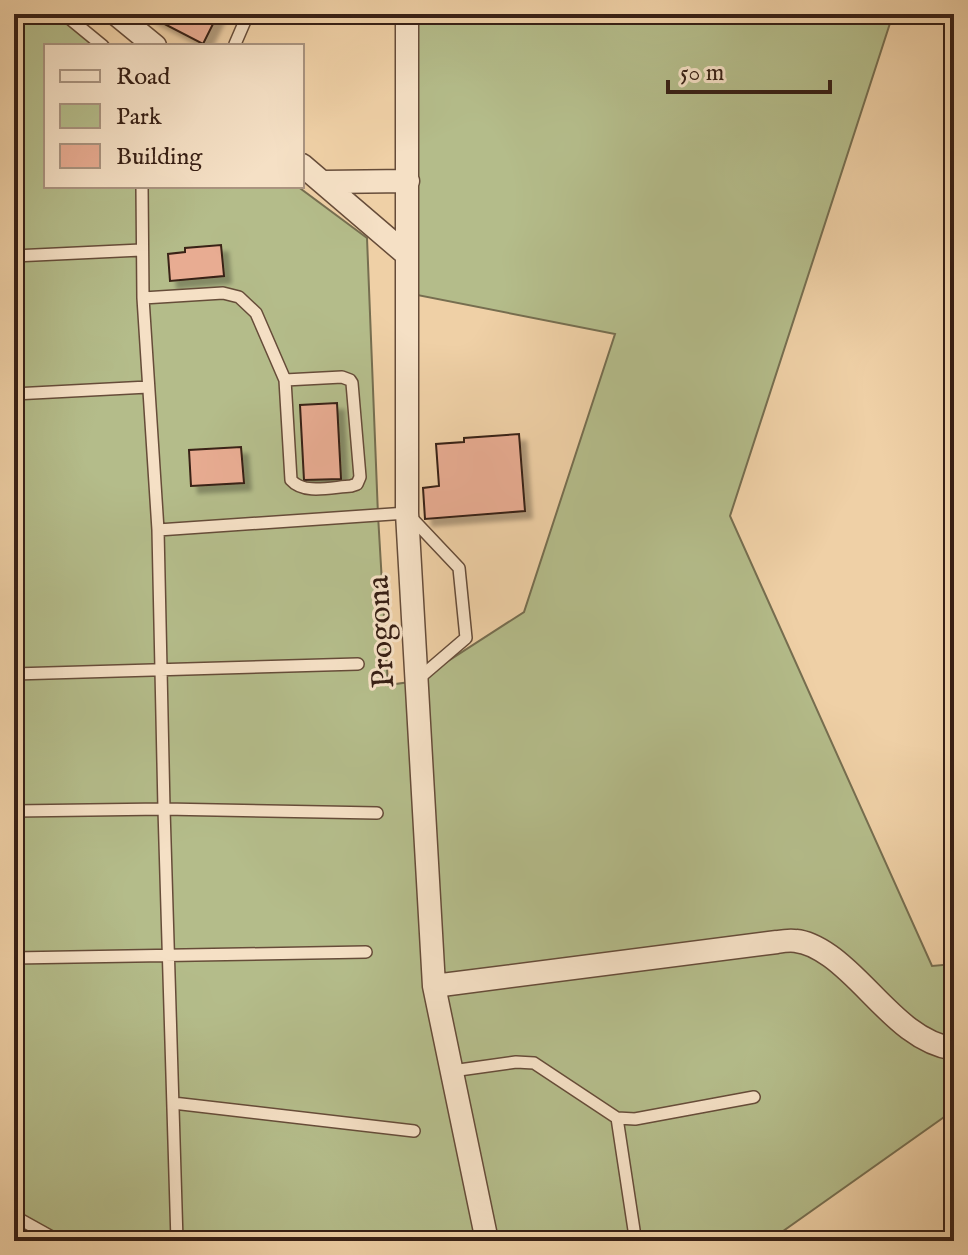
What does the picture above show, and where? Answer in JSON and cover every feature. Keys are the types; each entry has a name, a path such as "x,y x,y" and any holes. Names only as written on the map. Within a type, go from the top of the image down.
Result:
{"street":[{"path":"116,14 153,44"},
{"name":"Progona","path":"407,14 407,513 434,986 487,1241"},
{"path":"304,167 406,254"},
{"path":"324,182 408,181"},
{"path":"434,986 797,941 820,949 848,969 901,1024 940,1047 954,1049"}],"lane":[{"path":"64,14 101,44"},
{"path":"235,44 248,14"},
{"path":"142,188 143,298 158,530 177,1241"},
{"path":"14,256 141,250"},
{"path":"143,298 223,293 239,297 256,313 285,380 291,480 303,488 357,484 360,477 350,380 342,377 285,380"},
{"path":"14,394 148,387"},
{"path":"158,530 407,513 459,568 466,638 417,681"},
{"path":"14,674 358,664"},
{"path":"14,811 164,809 377,813"},
{"path":"14,958 366,952"},
{"path":"452,1071 516,1062 534,1063 617,1118 635,1119 754,1097"},
{"path":"173,1103 414,1131"},
{"path":"617,1118 634,1230"},
{"path":"14,1216 59,1241"}],"green space":[{"path":"14,14 68,14 108,44 44,44 44,188 300,188 367,238 388,685 417,681 524,612 615,334 407,293 407,14 893,14 730,516 932,966 954,964 954,1110 769,1241 14,1241"}],"building":[{"path":"150,14 218,14 203,44"},
{"path":"221,245 224,276 170,281 168,254 185,252 185,248"},
{"path":"337,403 341,479 304,480 300,405"},
{"path":"519,434 525,511 425,519 423,488 439,486 436,444 464,442 464,438"},
{"path":"241,447 244,483 191,486 189,450"}]}
